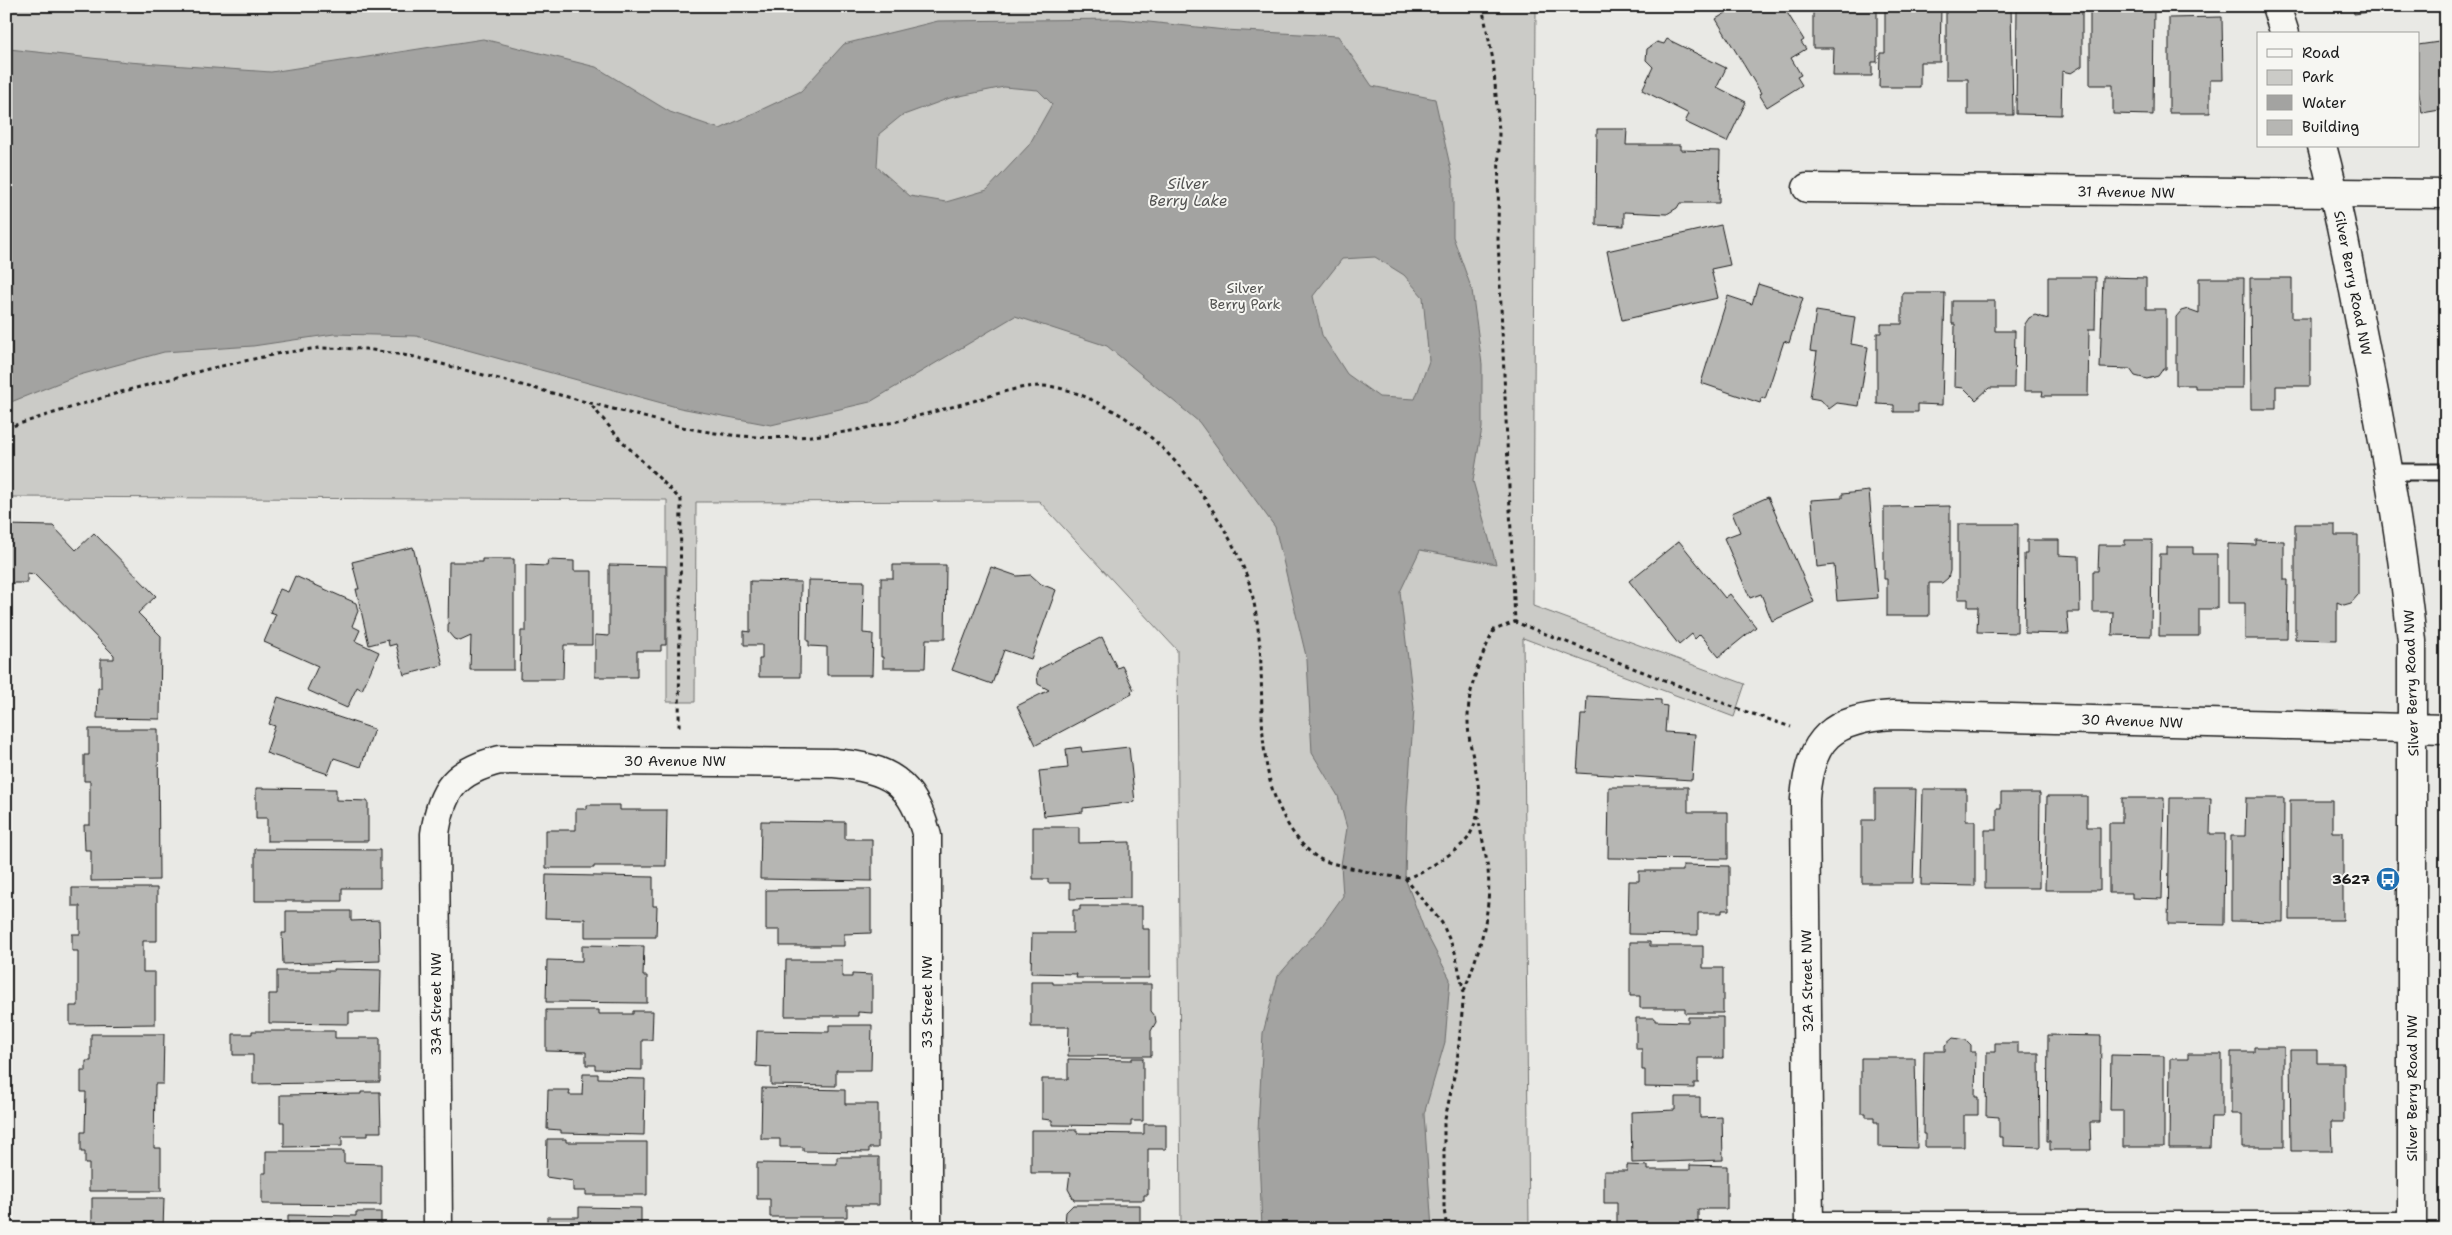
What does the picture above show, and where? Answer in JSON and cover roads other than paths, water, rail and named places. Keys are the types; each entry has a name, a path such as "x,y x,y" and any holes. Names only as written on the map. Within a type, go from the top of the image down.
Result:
{"street":[{"path":"2276,6 2284,32"},
{"name":"Silver Berry Road NW","path":"2323,148 2335,194 2390,472 2410,622 2413,729 2412,1227"},
{"name":"31 Avenue NW","path":"1807,188 2446,194"},
{"name":"30 Avenue NW","path":"1824,738 1842,725 1858,719 1893,715 2446,729"},
{"name":"32A Street NW","path":"1809,1227 1805,799 1807,774 1814,751 1824,738"},
{"name":"30 Avenue NW","path":"453,784 466,772 500,760 834,763 862,766 883,773 900,783"},
{"name":"33 Street NW","path":"900,783 913,799 927,836 927,1229"},
{"name":"33A Street NW","path":"438,1229 435,834 443,798 453,784"},
{"path":"1809,1227 2412,1227"}],"lane":[{"path":"2390,472 2446,472"}],"water":[{"name":"Silver Berry Lake","path":"1120,19 1225,30 1338,36 1372,86 1435,99 1453,179 1453,237 1472,290 1482,364 1482,428 1473,481 1496,564 1420,550 1400,592 1414,708 1407,807 1405,878 1424,929 1450,979 1445,1042 1424,1114 1432,1229 1262,1229 1258,1130 1263,1033 1278,976 1321,927 1343,896 1341,865 1347,828 1338,796 1312,753 1307,660 1275,527 1199,422 1107,346 1015,316 870,402 771,425 680,408 416,336 334,334 253,346 164,352 76,376 6,404 6,51 9,49 128,62 271,72 483,39 596,67 670,112 720,129 801,91 844,44 938,21","holes":["1004,87 1038,90 1052,104 1029,145 987,190 946,202 910,196 877,167 879,134 901,116 950,98","1375,257 1404,275 1423,297 1429,361 1415,399 1379,397 1347,374 1322,335 1313,296 1342,259"]}],"place":[{"name":"3627","path":"2388,879"}],"park label":[{"name":"Silver Berry Park","path":"1245,296"}]}
